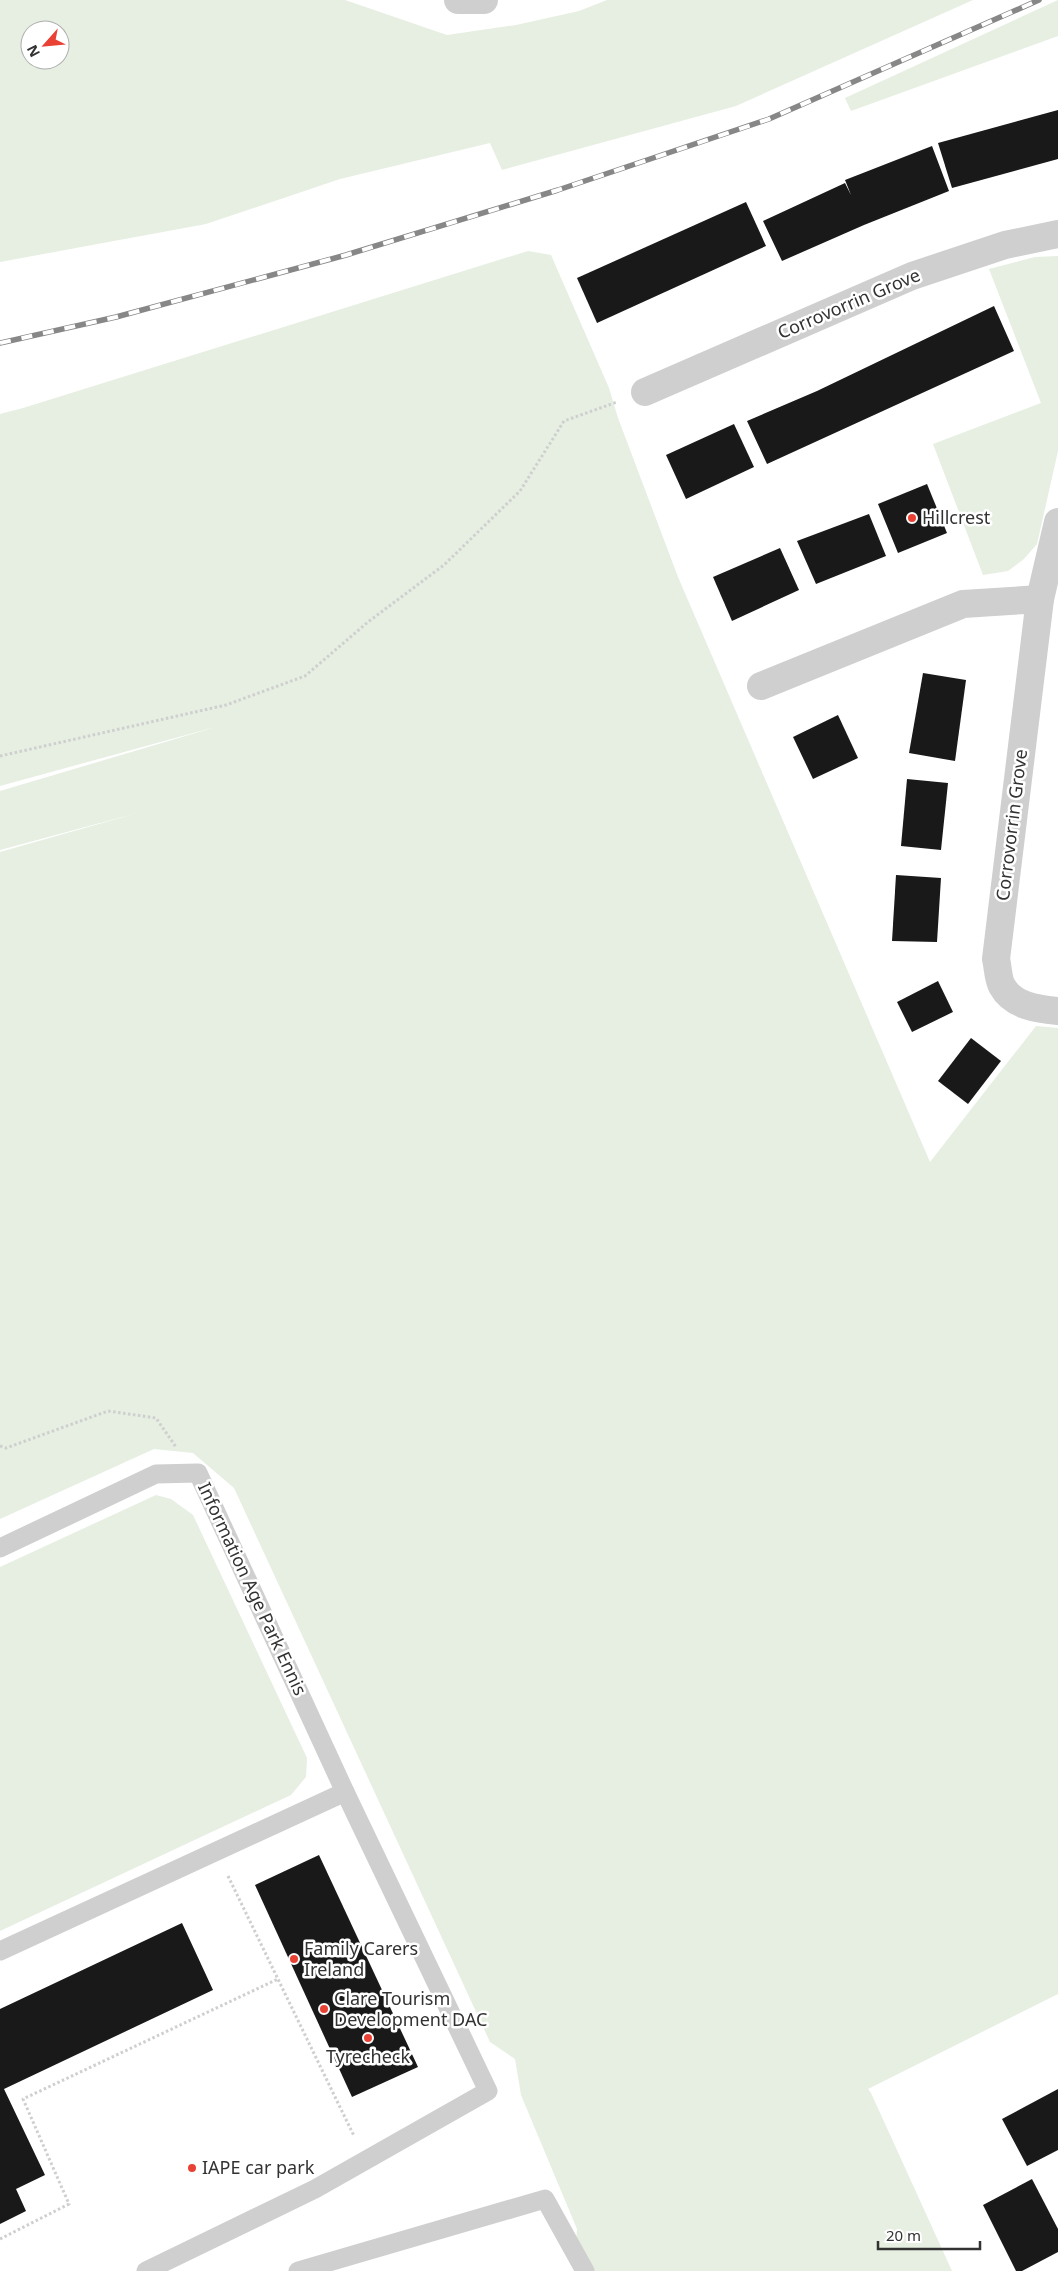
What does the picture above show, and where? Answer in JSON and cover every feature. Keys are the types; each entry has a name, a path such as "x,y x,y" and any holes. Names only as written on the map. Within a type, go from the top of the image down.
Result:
{"street":[{"path":"458,0 484,0"},
{"name":"Corrovorrin Grove","path":"645,392 912,276 1005,245 1058,234"},
{"name":"Corrovorrin Grove","path":"1058,522 1040,599 996,959 1001,985 1014,1000 1039,1009 1058,1011"},
{"path":"761,686 963,604 1040,599"}],"lane":[{"name":"Information Age Park Ennis","path":"0,1548 156,1474 198,1473 345,1792 488,2091 315,2189 146,2271"},
{"path":"0,1951 345,1792"},
{"path":"298,2271 545,2199 585,2271"}],"path":[{"path":"0,756 226,706 305,676 368,622 444,566 520,491 564,421 645,392"},
{"path":"0,1446 6,1448 108,1411 156,1418 182,1456 156,1474"},
{"path":"216,1851 366,2160"},
{"path":"0,2239 69,2204 23,2099 278,1979"}],"shaded area":[{"path":"0,0 345,0 447,35 516,25 579,11 607,0 973,0 736,106 502,170 490,143 340,179 206,224 0,262"},
{"path":"1058,0 1058,36 851,111 845,98"},
{"path":"528,251 551,255 609,388 618,418 678,577 930,1162 1036,1026 1058,1028 1058,1994 868,2089 952,2271 574,2271 577,2229 521,2095 515,2059 490,2042 234,1488 193,1453 154,1449 0,1519 0,852 141,812 0,850 0,791 219,726 0,786 0,414"},
{"path":"1058,256 1058,451 1037,544 1024,559 1008,571 983,575 933,444 1041,403 989,269 1035,257"},
{"path":"156,1495 171,1499 193,1515 307,1758 306,1777 291,1795 0,1931 0,1567"}],"building":[{"path":"1058,110 1058,159 952,188 938,143"},
{"path":"932,146 949,191 864,225 782,261 763,221 845,183 851,195 845,180"},
{"path":"746,202 766,246 597,323 577,278"},
{"path":"994,306 1014,351 767,464 747,421 817,391"},
{"path":"734,424 754,467 686,499 666,455"},
{"name":"Hillcrest","path":"927,484 947,533 898,553 878,504"},
{"path":"869,514 886,556 816,584 797,541"},
{"path":"780,548 799,590 732,621 713,577"},
{"path":"923,673 966,680 955,761 909,753"},
{"path":"838,715 858,758 813,779 793,737"},
{"path":"907,779 948,783 941,850 901,846"},
{"path":"896,875 941,878 937,942 892,941"},
{"path":"938,981 953,1012 912,1032 897,1002"},
{"path":"971,1038 1001,1061 968,1104 938,1081"},
{"path":"319,1855 418,2067 352,2097 255,1885"},
{"path":"182,1923 213,1990 4,2089 45,2175 16,2189 26,2211 0,2224 0,2009"},
{"path":"1058,2089 1058,2150 1027,2166 1002,2119"},
{"path":"1032,2179 1058,2229 1058,2252 1022,2271 1016,2271 983,2205"}],"railway":[{"path":"0,343 116,317 346,255 558,190 769,119 1039,0"}],"place":[{"name":"Hillcrest","path":"912,518"},
{"name":"Family Carers Ireland","path":"294,1959"},
{"name":"Clare Tourism Development DAC","path":"324,2009"},
{"name":"Tyrecheck","path":"368,2038"},
{"name":"IAPE car park","path":"192,2168"}]}
